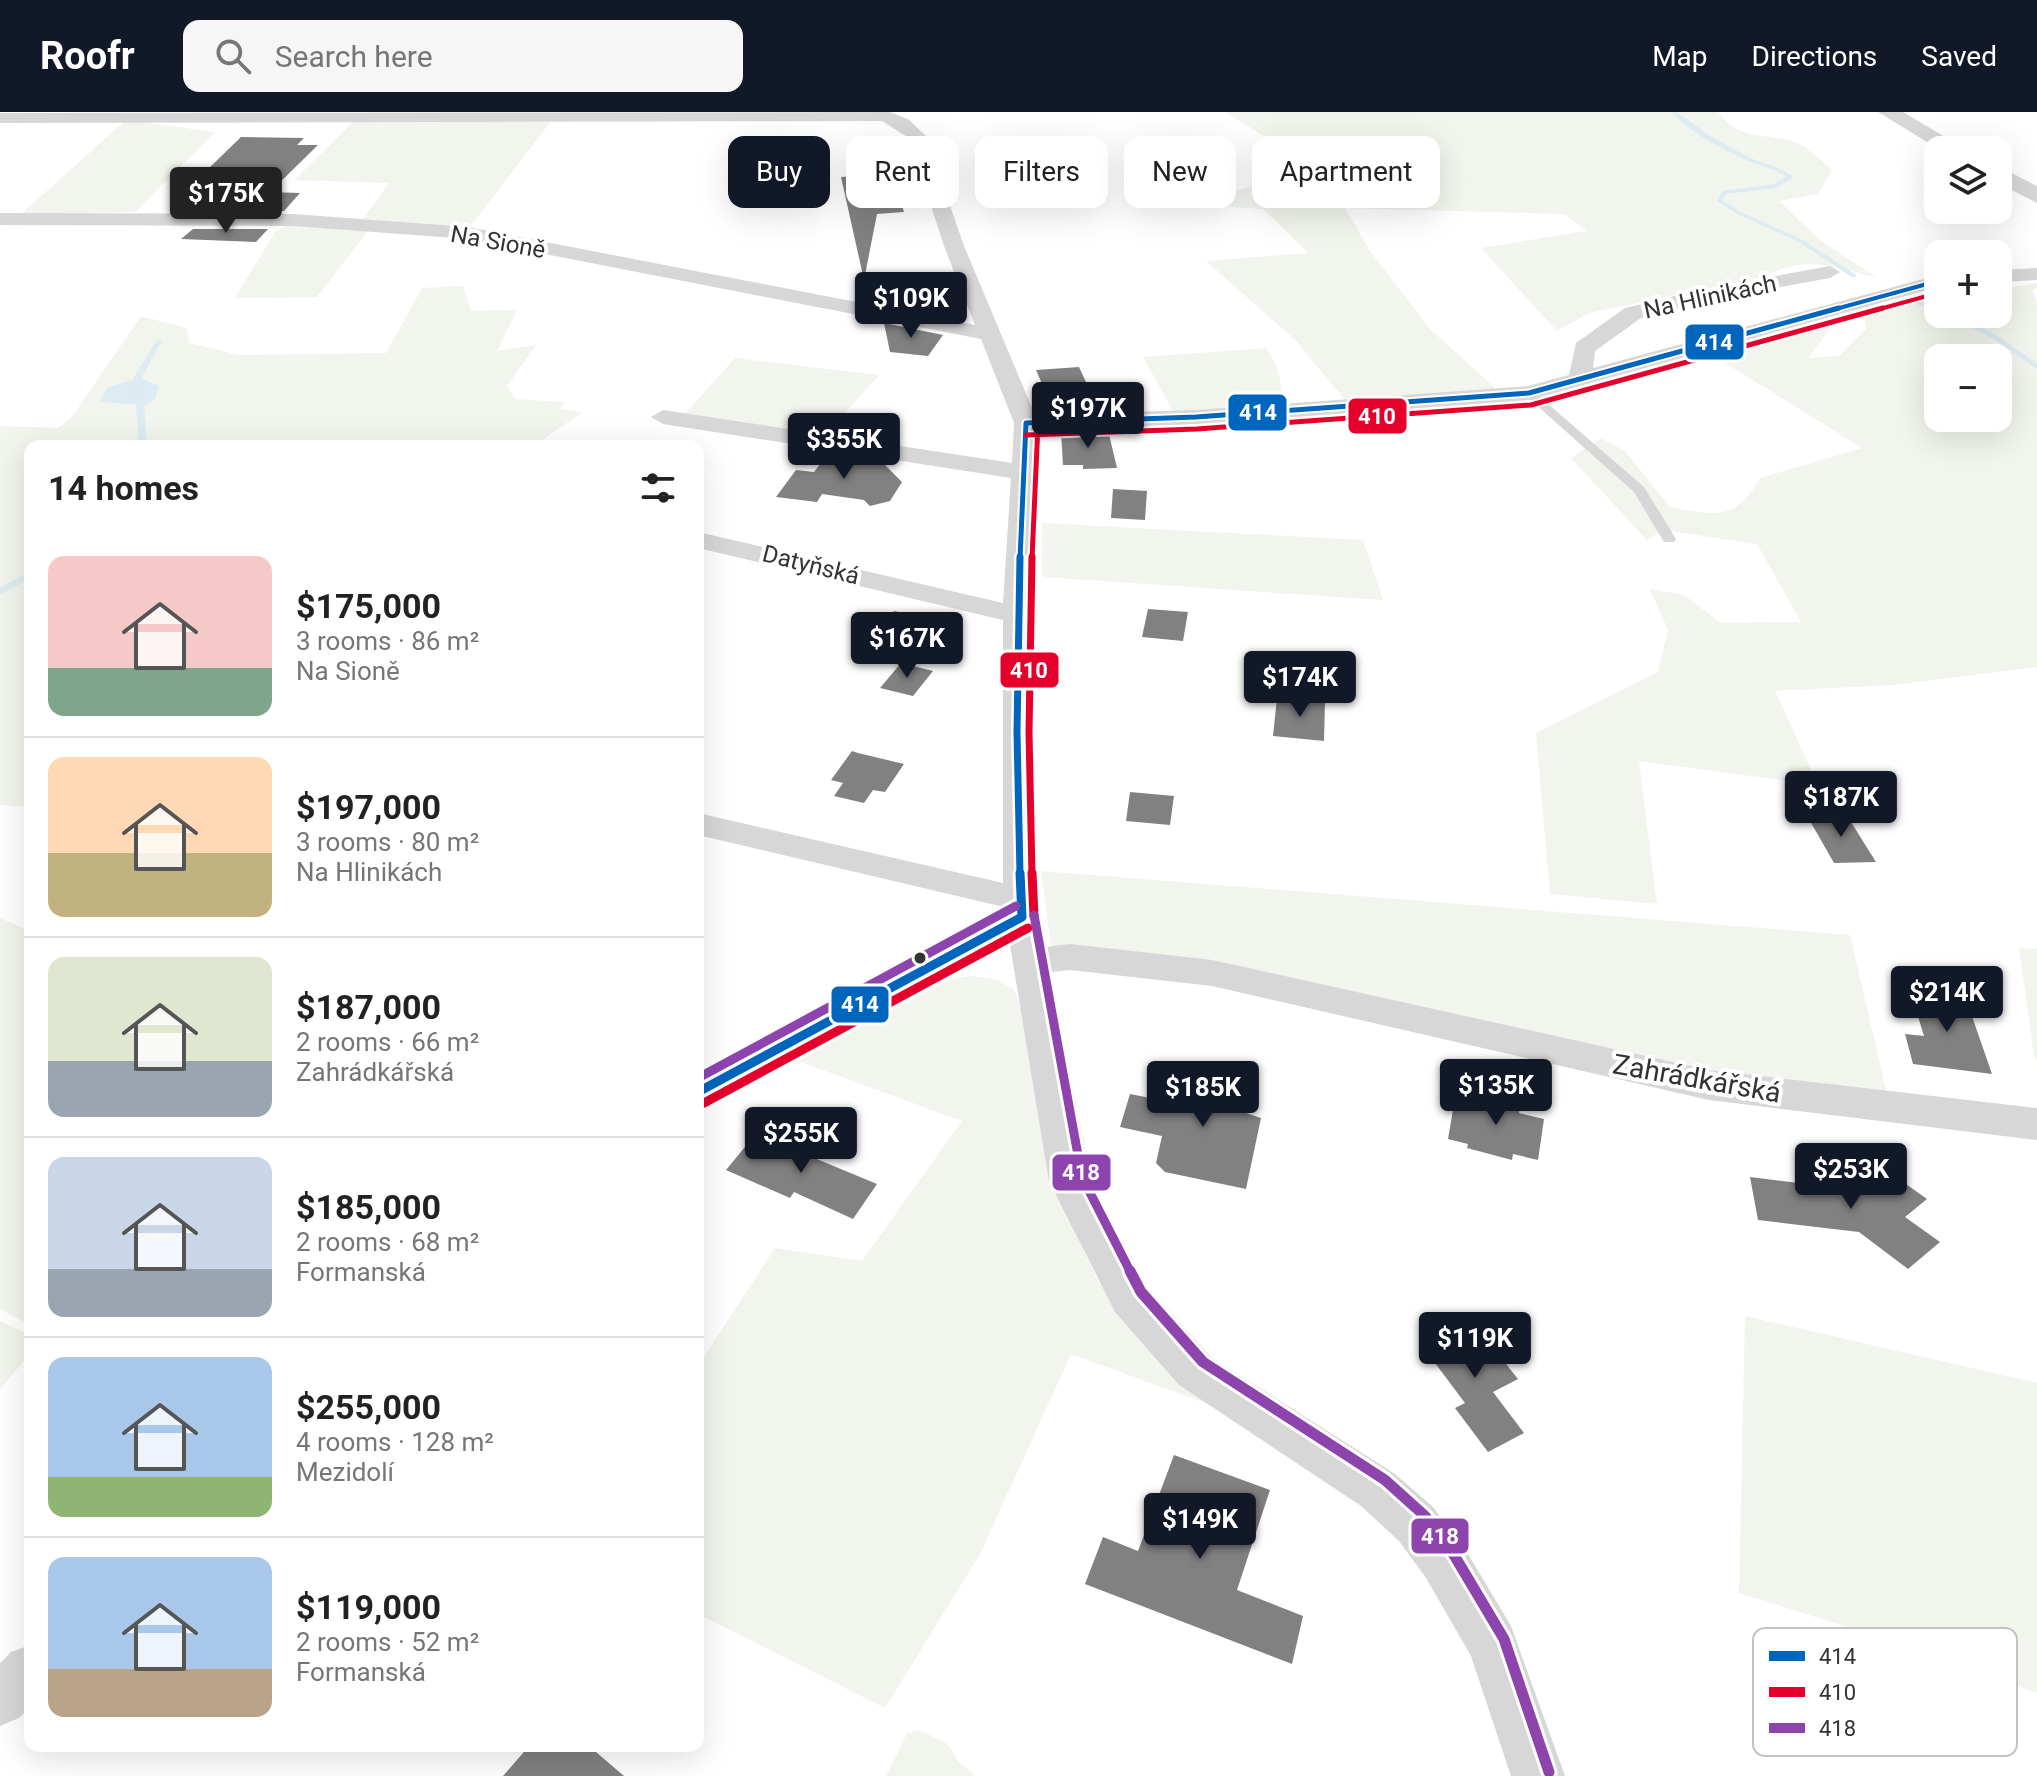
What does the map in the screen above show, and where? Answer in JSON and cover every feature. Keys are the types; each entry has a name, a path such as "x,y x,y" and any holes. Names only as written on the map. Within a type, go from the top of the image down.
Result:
{"street":[{"path":"1888,112 1931,136"},
{"path":"0,118 880,114 902,123 917,136 954,246 1026,423 1017,615 1021,908 1070,1181 1088,1222 1131,1299 1195,1371 1378,1490 1416,1524 1444,1561 1493,1644 1538,1776"},
{"path":"2012,181 2037,196"},
{"name":"Na Sioně","path":"0,219 293,220 468,233 989,334"},
{"name":"Na Hlinikách","path":"1580,381 1584,348 1633,313 1704,295 1830,272"},
{"path":"2012,275 2037,274"},
{"name":"Na Hlinikách","path":"1026,423 1196,417 1529,393 1924,285"},
{"path":"663,417 1025,473"},
{"name":"Datyňská","path":"704,541 1017,615"},
{"path":"704,826 1021,908"},
{"path":"704,1089 1021,908"},
{"name":"Zahrádkářská","path":"1030,961 1070,957 1212,973 1709,1085 2037,1124"},
{"path":"0,1699 24,1677"}],"lane":[{"path":"1529,393 1639,490 1669,539"}],"shaded area":[{"path":"1225,112 1718,112 1745,133 1802,145 1832,170 1818,194 1779,201 1821,241 1878,278 1820,265 1793,266 1762,277 1589,313 1557,331 1481,248 1587,231 1564,214 1345,208 1440,208 1440,136 1264,136"},
{"path":"126,120 215,132 135,212 20,215"},
{"path":"552,120 467,231 363,219 389,183 294,180 354,121"},
{"path":"1252,187 1252,208 1345,208 1370,251 1430,329 1495,388 1487,398 1346,401 1295,340 1206,261 1308,253 1263,209 1236,207 1236,191"},
{"path":"288,225 368,231 317,297 235,298 275,232"},
{"path":"2037,283 2037,288 2032,290 2037,302 2037,667 1894,685 1775,691 1818,785 1639,761 1657,904 1550,894 1536,733 1658,672 1668,630 1650,589 1684,595 1721,623 1801,622 1757,544 1663,530 1647,540 1571,458 1601,438 1624,450 1670,507 1712,513 1733,509 1751,492 1760,478 1862,448 1717,358 1820,324 1833,325 1808,358 1839,356 1867,328 1862,310 1923,293 1924,328 2012,328 2012,287"},
{"path":"463,286 471,311 517,310 497,351 536,345 507,386 515,399 565,402 560,409 583,412 542,440 24,440 24,807 0,805 0,426 58,428 72,417 141,316 186,328 190,343 239,355 386,353 422,288"},
{"path":"1266,348 1280,378 1281,394 1276,409 1174,413 1143,357"},
{"path":"735,358 879,375 824,437 683,416"},
{"path":"138,377 159,386 155,399 146,405 100,402 106,389"},
{"path":"1042,523 1363,540 1383,600 1042,577"},
{"path":"1041,871 1850,935 1888,1098 1709,1073 1051,946"},
{"path":"0,918 24,928 24,1322 0,1309"},
{"path":"2019,948 2037,949 2037,1060 2034,1056"},
{"path":"970,976 995,979 1014,989 1022,1012 1053,1185 1097,1279 1157,1359 1216,1407 1071,1354 980,1554 885,1708 704,1617 704,1357 775,1248 862,1261 962,1121 787,1057 903,998 950,980"},
{"path":"1745,1316 2037,1383 2037,1693 2017,1686 2017,1628 1851,1628 1739,1593"},
{"path":"0,1321 24,1332 24,1361 0,1389"},
{"path":"919,1730 947,1743 958,1761 976,1776 886,1776 907,1733"}],"building":[{"path":"241,137 304,138 297,145 318,145 270,192 300,193 284,211 213,211 219,206 171,205"},
{"path":"841,177 846,177 846,199"},
{"path":"848,208 903,208 904,212 877,214 864,280"},
{"path":"193,229 268,229 256,242 181,239"},
{"path":"943,296 949,317 879,301 914,297"},
{"path":"884,323 943,335 928,356 890,352"},
{"path":"1079,367 1099,410 1059,411 1058,401 1050,402 1036,370"},
{"path":"1108,430 1117,468 1083,469 1083,465 1063,465 1061,432"},
{"path":"829,453 881,461 902,482 890,501 870,506 864,500 822,494 817,502 776,497 796,470 814,472"},
{"path":"1113,489 1147,491 1145,520 1111,518"},
{"path":"1148,609 1188,612 1183,641 1142,637"},
{"path":"894,611 933,620 911,646 871,637"},
{"path":"901,663 933,671 913,696 880,688"},
{"path":"1297,696 1325,702 1324,741 1273,736 1277,698"},
{"path":"852,751 904,764 885,792 873,790 864,803 834,796 843,783 831,780"},
{"path":"1130,792 1174,796 1170,825 1126,821"},
{"path":"1806,814 1846,814 1876,862 1834,863"},
{"path":"1910,990 1965,996 1992,1074 1913,1064 1905,1034 1924,1036"},
{"path":"1221,1063 1239,1066 1250,1079 1243,1112 1261,1118 1246,1189 1165,1172 1156,1163 1162,1136 1120,1127 1130,1094 1196,1107 1206,1070"},
{"path":"1478,1093 1521,1102 1519,1113 1544,1119 1538,1160 1513,1154 1512,1160 1467,1148 1468,1144 1448,1139 1455,1098 1475,1103"},
{"path":"758,1131 877,1184 853,1219 794,1192 790,1198 726,1170"},
{"path":"1879,1165 1927,1199 1905,1217 1940,1242 1908,1269 1859,1232 1758,1220 1750,1177 1849,1189"},
{"path":"1471,1320 1518,1379 1493,1392 1524,1433 1488,1452 1455,1408 1465,1403 1420,1343 1434,1336 1438,1321 1457,1326"},
{"path":"1174,1455 1270,1490 1237,1590 1303,1616 1292,1664 1085,1584 1103,1537 1138,1551"},
{"path":"524,1752 596,1752 624,1776 503,1776"}],"waterway":[{"path":"1675,112 1721,144 1749,159 1781,170 1790,177 1776,186 1724,192 1719,200 1739,213 1801,241 1854,276"},
{"path":"1908,299 1924,305"},
{"path":"1976,328 2037,367"},
{"path":"143,440 138,377 159,341"},
{"path":"0,592 24,578"}],"transit line":[{"name":"414","path":"1026,423 1196,417 1529,393 1924,285"},
{"name":"410","path":"1026,435 1197,429 1531,405 1924,297"},
{"name":"414","path":"1022,917 1017,793 1017,670 1026,423"},
{"name":"410","path":"1034,916 1029,793 1029,670 1038,424"},
{"name":"418","path":"704,1075 1016,906"},
{"name":"418","path":"1034,915 1082,1177 1141,1292 1203,1362 1385,1480 1425,1516 1454,1555 1504,1639 1549,1772"},
{"name":"414","path":"704,1089 1022,917"},
{"name":"410","path":"704,1103 1028,928"}]}
